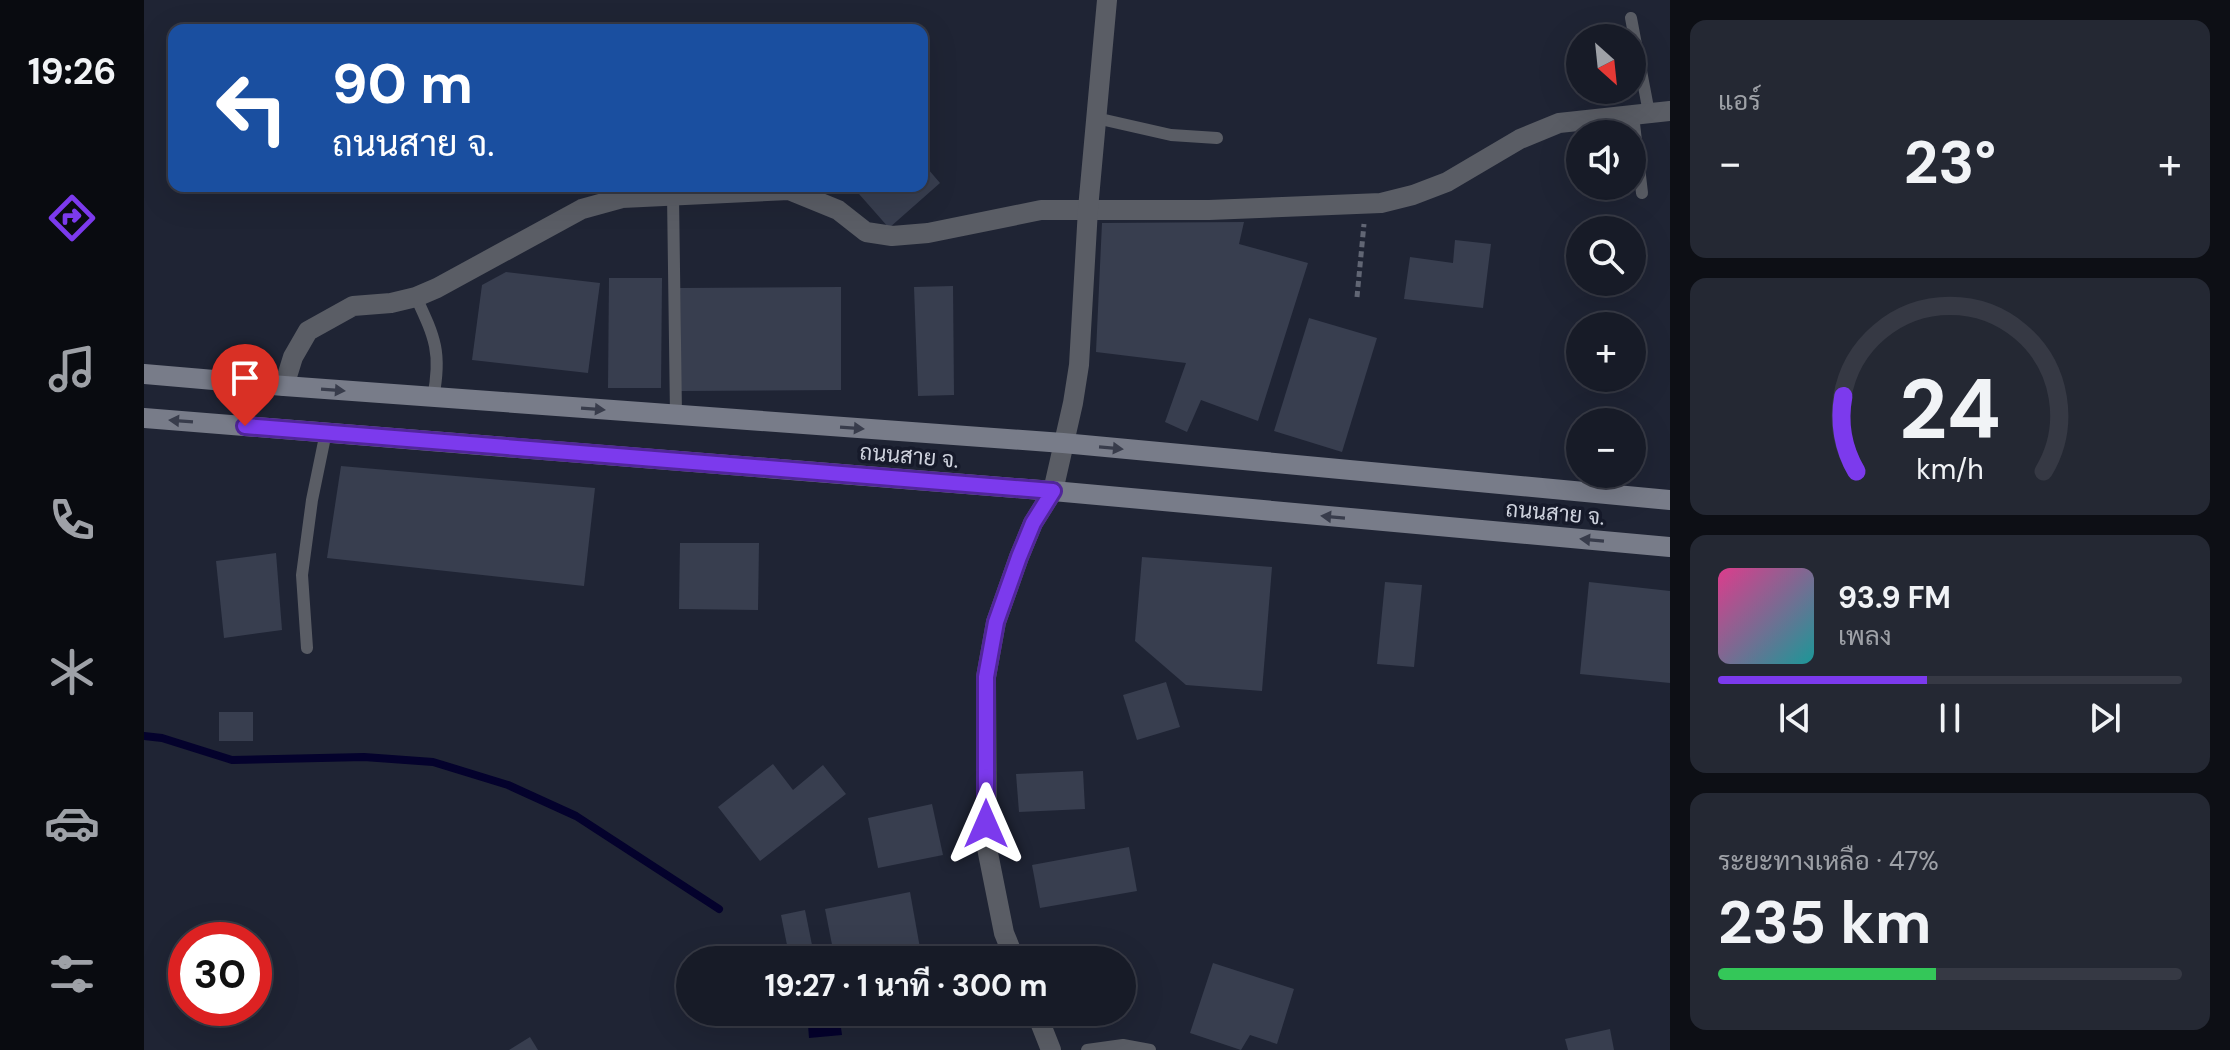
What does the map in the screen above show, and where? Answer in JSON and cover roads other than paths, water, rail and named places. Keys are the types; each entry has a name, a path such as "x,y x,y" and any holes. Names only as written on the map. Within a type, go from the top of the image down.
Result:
{"main road":[{"name":"ถนนสาย จ.","path":"144,374 1063,443 1670,500"},
{"name":"ถนนสาย จ.","path":"144,418 1053,491 1670,547"}],"street":[{"path":"1009,946 987,848 986,677 996,622 1019,557 1033,523 1053,491 1079,365 1088,209 1107,0"},
{"path":"794,192 838,210 866,232 892,236 928,233 1041,210 1209,210 1367,204 1413,195 1447,182 1520,139 1559,123 1670,111"},
{"path":"284,386 293,357 308,331 353,306 391,303 437,288 582,209 622,198 743,192"},
{"path":"1042,1026 1051,1050"}],"lane":[{"path":"1631,18 1641,120"},
{"path":"1096,118 1171,135 1217,138"},
{"path":"673,195 676,415"},
{"path":"416,297 435,338 439,369 433,398"},
{"path":"307,648 302,575 312,500 326,432"},
{"path":"1087,1050 1123,1045 1150,1050"}],"waterway":[{"path":"144,736 162,738 232,760 364,757 433,762 508,785 576,816 719,909"}]}
